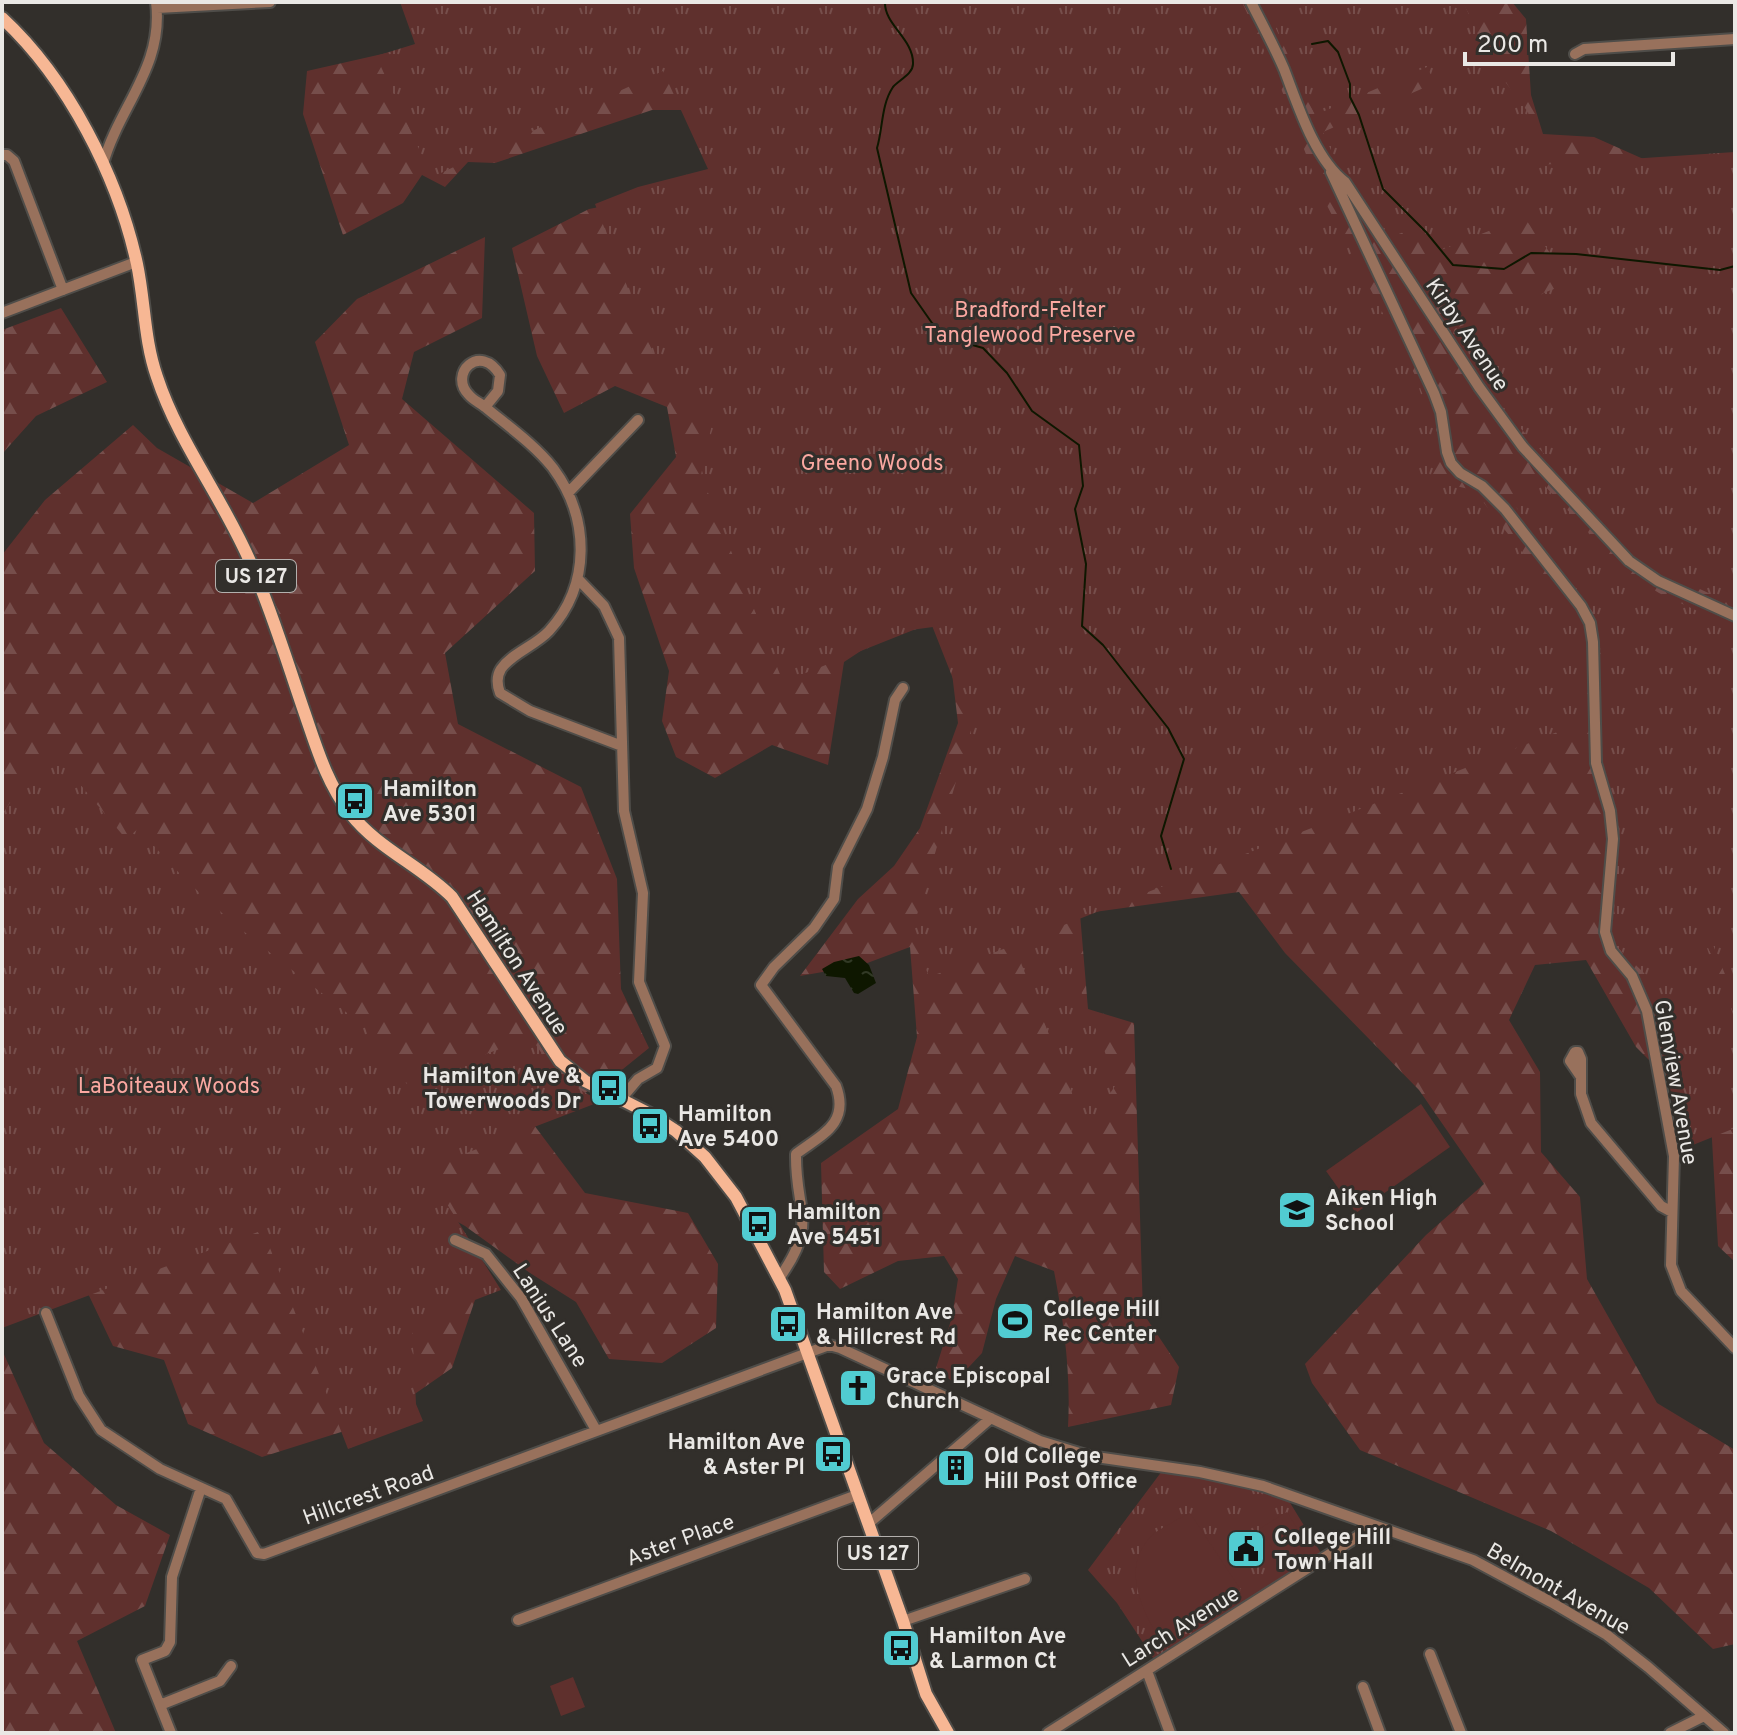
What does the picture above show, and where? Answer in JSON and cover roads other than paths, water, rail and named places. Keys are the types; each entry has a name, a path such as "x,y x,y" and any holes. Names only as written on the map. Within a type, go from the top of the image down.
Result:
{"main road":[{"name":"Hamilton Avenue","path":"2,18 48,69 103,164 136,262 148,346 160,388 252,565 330,782 364,828 390,851 428,875 457,903 560,1061 585,1081 676,1131 705,1157 736,1197 780,1277 903,1621 926,1694 948,1733"}],"street":[{"path":"103,164 113,132 148,69 156,31 157,5 270,2"},
{"name":"Kirby Avenue","path":"1251,2 1331,172 1345,182 1479,387 1523,447 1629,561 1658,581 1735,616"},
{"path":"1575,54 1584,49 1735,39"},
{"path":"90,140 113,132"},
{"path":"4,155 14,161 63,290"},
{"name":"Glenview Avenue","path":"1331,172 1434,393 1451,463 1460,473 1482,486 1505,509 1581,606 1590,623 1596,763 1610,811 1613,839 1605,932 1611,951 1632,976 1647,1011 1674,1156 1671,1265 1676,1283 1735,1348"},
{"path":"2,313 136,262"},
{"path":"485,407 498,391 500,375 488,362 480,360 470,363 464,370 462,379 468,394 551,466 568,493 580,535 579,580 550,630 502,669 498,687 505,697 530,711 622,746"},
{"path":"568,493 638,420"},
{"path":"579,580 604,606 619,638 624,811 643,893 639,982 665,1046 657,1068 638,1079 621,1099"},
{"path":"780,1277 800,1244 803,1230 804,1216 795,1177 796,1154 832,1126 837,1119 841,1098 836,1086 761,985 774,967 814,928 834,899 838,867 867,809 883,757 895,700 903,688"},
{"path":"1581,1077 1581,1094 1591,1123 1661,1206 1672,1212"},
{"name":"Lanius Lane","path":"455,1240 486,1254 521,1298 596,1430"},
{"name":"Hillcrest Road","path":"46,1313 79,1396 101,1430 160,1469 226,1499 255,1551 264,1554 807,1351"},
{"name":"Belmont Avenue","path":"807,1351 829,1345 840,1348 1064,1449 1112,1460 1229,1477 1263,1486 1473,1560 1551,1602 1633,1654 1724,1733"},
{"path":"868,1524 991,1418"},
{"path":"171,1733 142,1660 165,1651 170,1642 172,1577 201,1488"},
{"name":"Aster Place","path":"518,1620 857,1495"},
{"name":"Larch Avenue","path":"1048,1733 1374,1526"},
{"path":"903,1621 1025,1579"},
{"path":"1430,1654 1461,1733"},
{"path":"160,1705 220,1681 231,1666"},
{"path":"1147,1671 1170,1733"},
{"path":"1363,1687 1380,1733"},
{"path":"1670,1733 1704,1716"}],"water":[{"path":"859,956 869,965 876,983 858,994 854,993 845,978 826,976 822,969 834,962"}],"waterway":[{"path":"885,2 889,18 909,47 913,64 911,71 889,94 877,148 911,293 932,323 955,340 983,348 1007,373 1032,411 1079,445 1083,486 1075,509 1086,564 1082,626 1103,645 1168,728 1184,759 1161,836 1171,869"},
{"path":"1312,44 1328,41 1338,52 1350,84 1350,97 1383,189 1426,232 1453,265 1504,269 1531,253 1576,254 1720,270 1735,266"}],"place":[{"name":"Hamilton Ave 5301","path":"355,801"},
{"name":"Hamilton Ave & Towerwoods Dr","path":"609,1088"},
{"name":"Hamilton Ave 5400","path":"650,1126"},
{"name":"Aiken High School","path":"1297,1210"},
{"name":"Hamilton Ave 5451","path":"759,1224"},
{"name":"College Hill Rec Center","path":"1015,1321"},
{"name":"Hamilton Ave & Hillcrest Rd","path":"788,1324"},
{"name":"Grace Episcopal Church","path":"858,1388"},
{"name":"Hamilton Ave & Aster Pl","path":"833,1454"},
{"name":"Old College Hill Post Office","path":"956,1468"},
{"name":"College Hill Town Hall","path":"1246,1549"},
{"name":"Hamilton Ave & Larmon Ct","path":"901,1648"}],"park label":[{"name":"Bradford-Felter Tanglewood Preserve","path":"1030,322"},
{"name":"Greeno Woods","path":"872,462"},
{"name":"LaBoiteaux Woods","path":"169,1085"}]}
